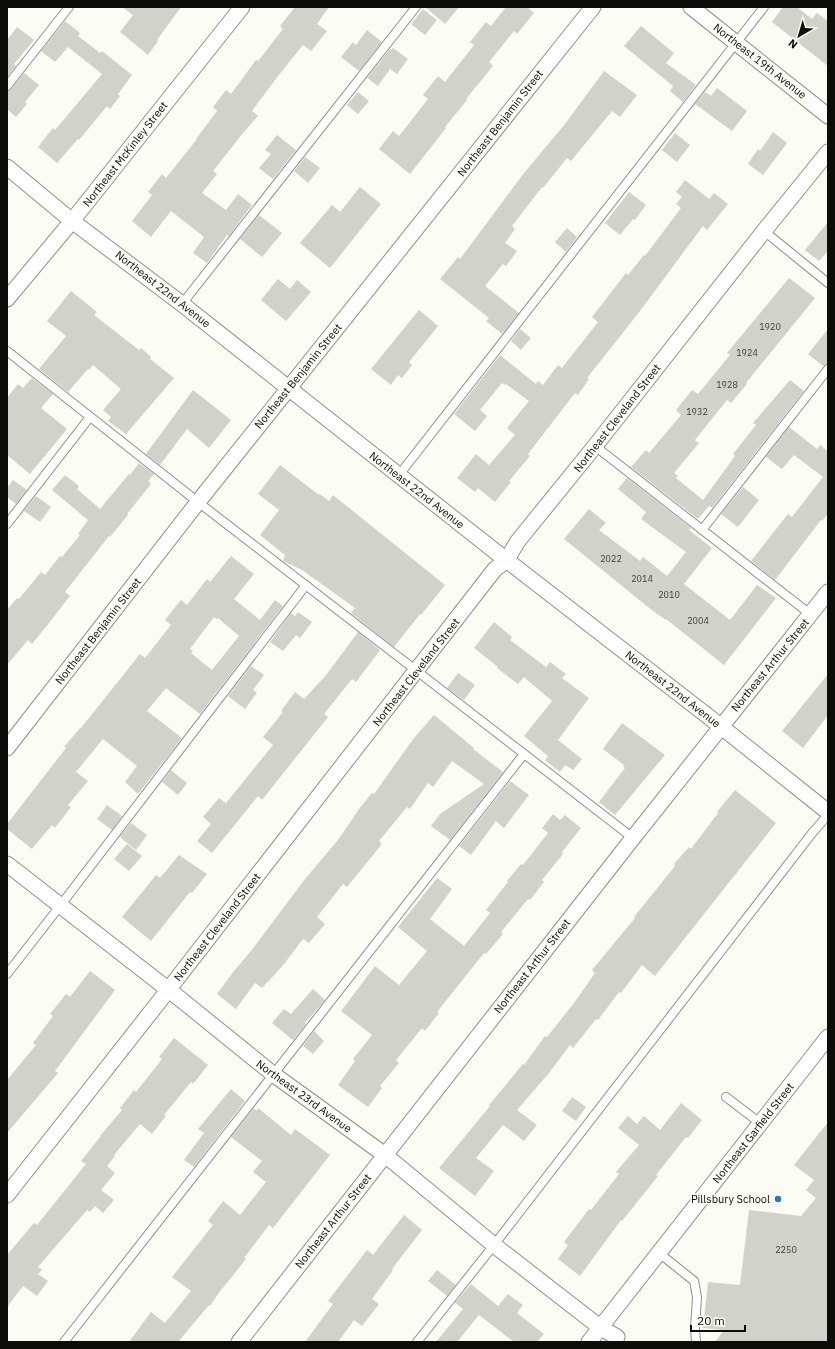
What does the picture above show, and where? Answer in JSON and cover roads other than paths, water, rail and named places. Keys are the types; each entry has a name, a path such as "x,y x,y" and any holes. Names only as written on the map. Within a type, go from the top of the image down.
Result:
{"street":[{"name":"Northeast McKinley Street","path":"7,299 72,221 242,7"},
{"name":"Northeast Benjamin Street","path":"7,748 198,502 592,7"},
{"name":"Northeast 19th Avenue","path":"691,7 828,116"},
{"name":"Northeast Cleveland Street","path":"7,1195 496,569 506,560 518,541 596,446 764,231 828,152"},
{"name":"Northeast 22nd Avenue","path":"7,167 72,221 182,304 506,560 721,727 828,813"},
{"name":"Northeast Arthur Street","path":"239,1342 633,838 828,592"},
{"name":"Northeast 23rd Avenue","path":"7,864 273,1074 385,1155 600,1328 617,1337"},
{"name":"Northeast Garfield Street","path":"589,1342 828,1038"}],"lane":[{"path":"7,86 69,7"},
{"path":"182,304 416,7"},
{"path":"399,475 764,7"},
{"path":"764,231 828,283"},
{"path":"7,351 198,502 633,838"},
{"path":"702,530 828,369"},
{"path":"7,524 90,417"},
{"path":"596,446 810,614"},
{"path":"7,974 306,585"},
{"path":"64,1342 524,754"},
{"path":"417,1342 828,813"},
{"path":"726,1097 760,1123"},
{"path":"659,1253 694,1281 697,1297 696,1342"}],"place":[{"name":"Pillsbury School","path":"778,1199"}]}
